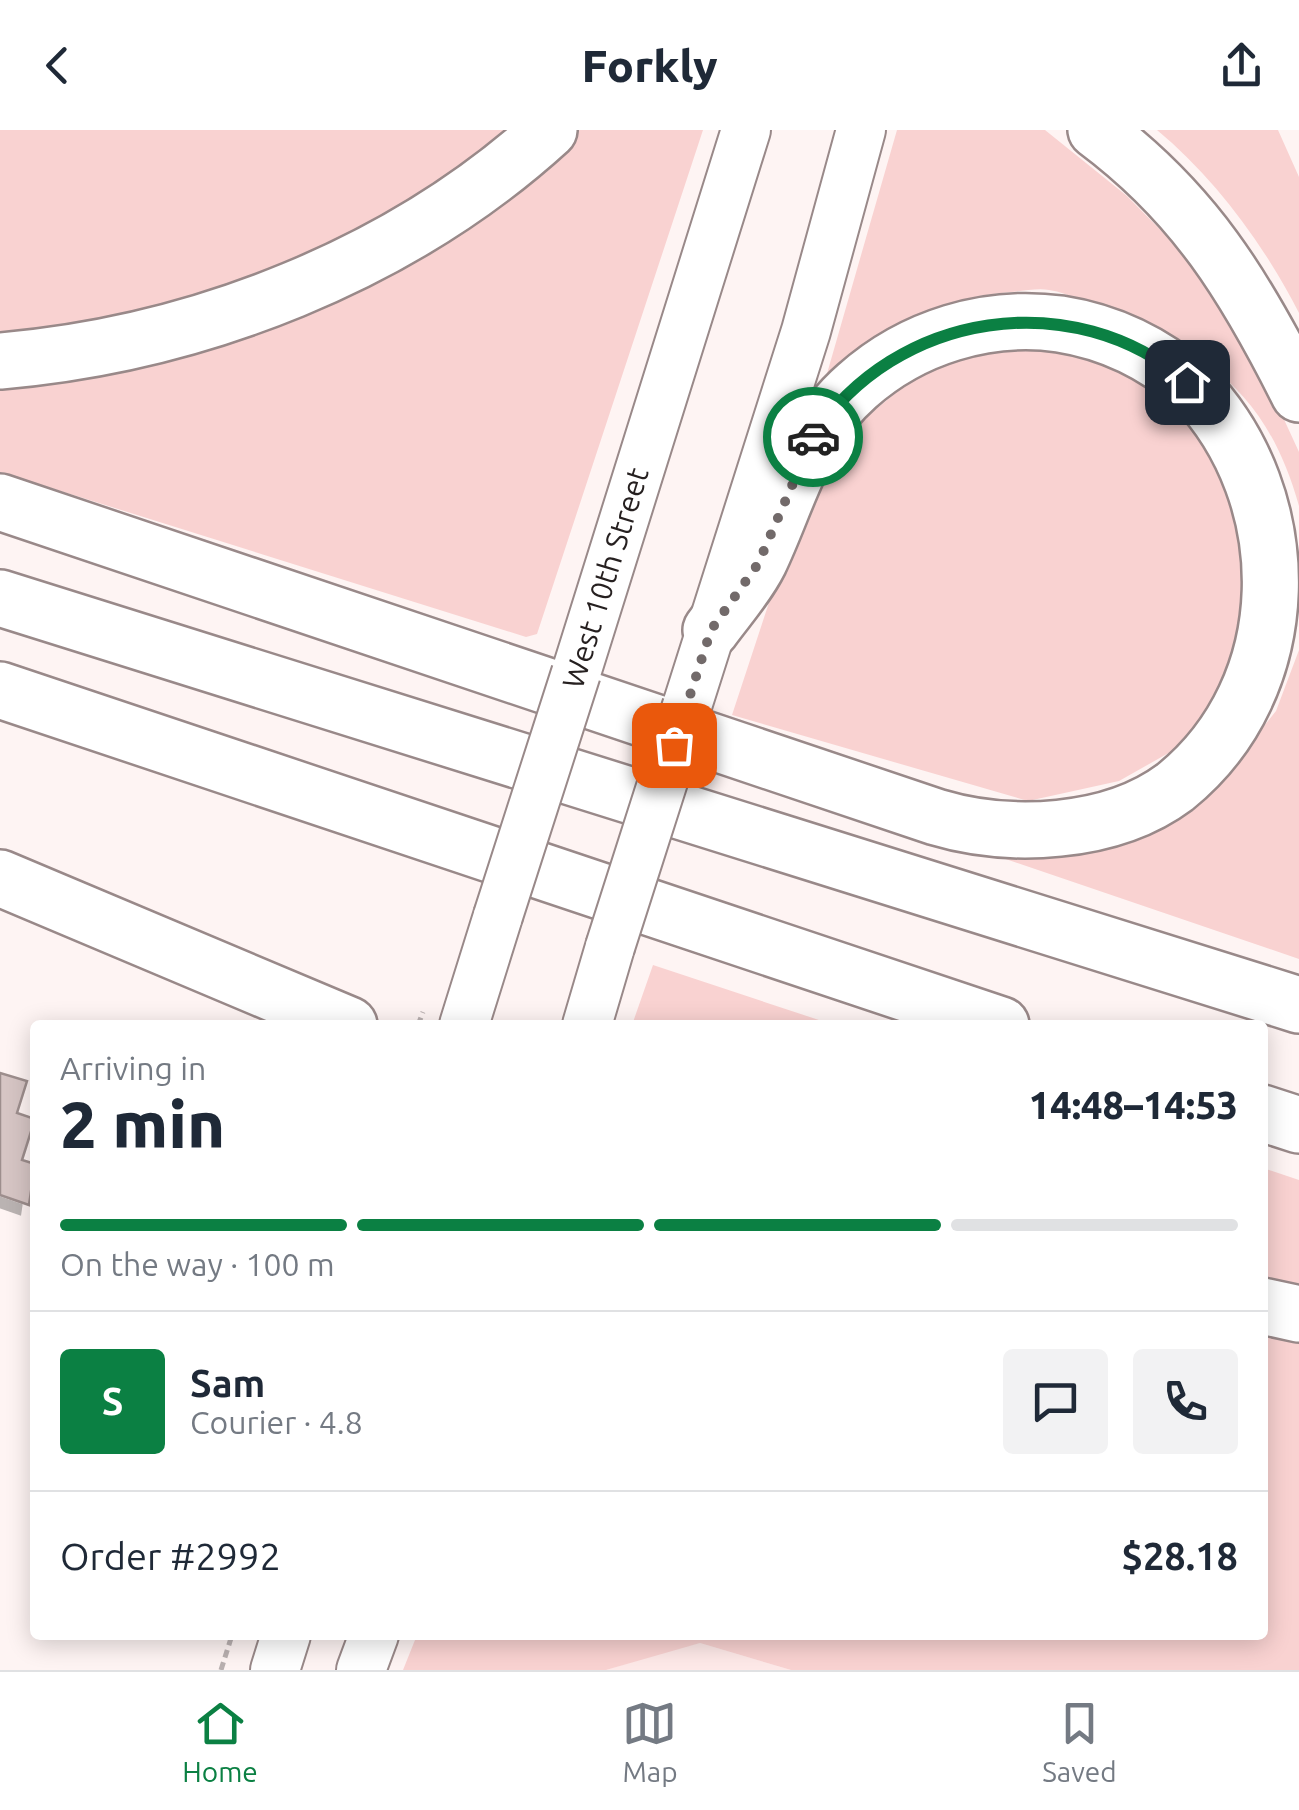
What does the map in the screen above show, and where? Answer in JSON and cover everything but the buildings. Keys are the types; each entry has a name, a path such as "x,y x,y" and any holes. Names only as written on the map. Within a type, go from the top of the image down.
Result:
{"highway":[{"path":"0,361 85,352 153,338 279,295 412,229 476,188 549,130"},
{"path":"1096,130 1157,180 1203,229 1234,274 1299,394"},
{"path":"0,502 936,816 964,825 1018,830 1058,831 1134,808 1172,790 1210,757 1266,668 1282,610 1282,558 1273,506 1248,452 1214,406 1161,359 1093,329 1027,320 935,338 882,367 846,396 807,446 758,564 711,630"},
{"path":"0,598 1299,1005"},
{"path":"0,690 986,1020"},
{"path":"0,878 337,1020"},
{"path":"1268,1114 1299,1125"},
{"path":"1268,1307 1299,1314"}],"main road":[{"name":"West 10th Street","path":"443,1018 498,916 746,130"},
{"path":"588,1020 806,332 862,130"},
{"path":"276,1670 285,1640"},
{"path":"361,1670 372,1640"}],"path":[{"path":"221,1670 230,1640"}],"shaded area":[{"path":"0,130 703,130 537,634 526,637 0,472"},
{"path":"897,130 1045,130 1127,196 1199,269 1265,378 1299,452 1299,506 1271,436 1232,385 1208,364 1148,330 1045,289 983,296 930,310 861,351 822,391"},
{"path":"1157,130 1278,130 1299,177 1299,313 1237,214"},
{"path":"1011,347 1087,356 1133,372 1188,406 1223,470 1246,542 1248,599 1233,672 1181,746 1119,781 1028,801 732,715 810,478 831,447 924,369"},
{"path":"1299,650 1299,959 991,854 1172,818 1223,777 1276,711"},
{"path":"653,965 819,1020 634,1020"},
{"path":"1268,1170 1299,1180 1299,1289 1268,1282"},
{"path":"1268,1320 1299,1327 1299,1670 791,1670 700,1643 606,1670 403,1670 415,1640 1268,1640"},
{"path":"700,1643 791,1670 606,1670 675,1649"}],"way so far":[{"path":"674,745 711,630 758,564 797,465 813,437"}],"route":[{"path":"813,437 836,406 882,367 908,350 968,328 1027,320 1093,329 1161,359 1187,382"}]}
